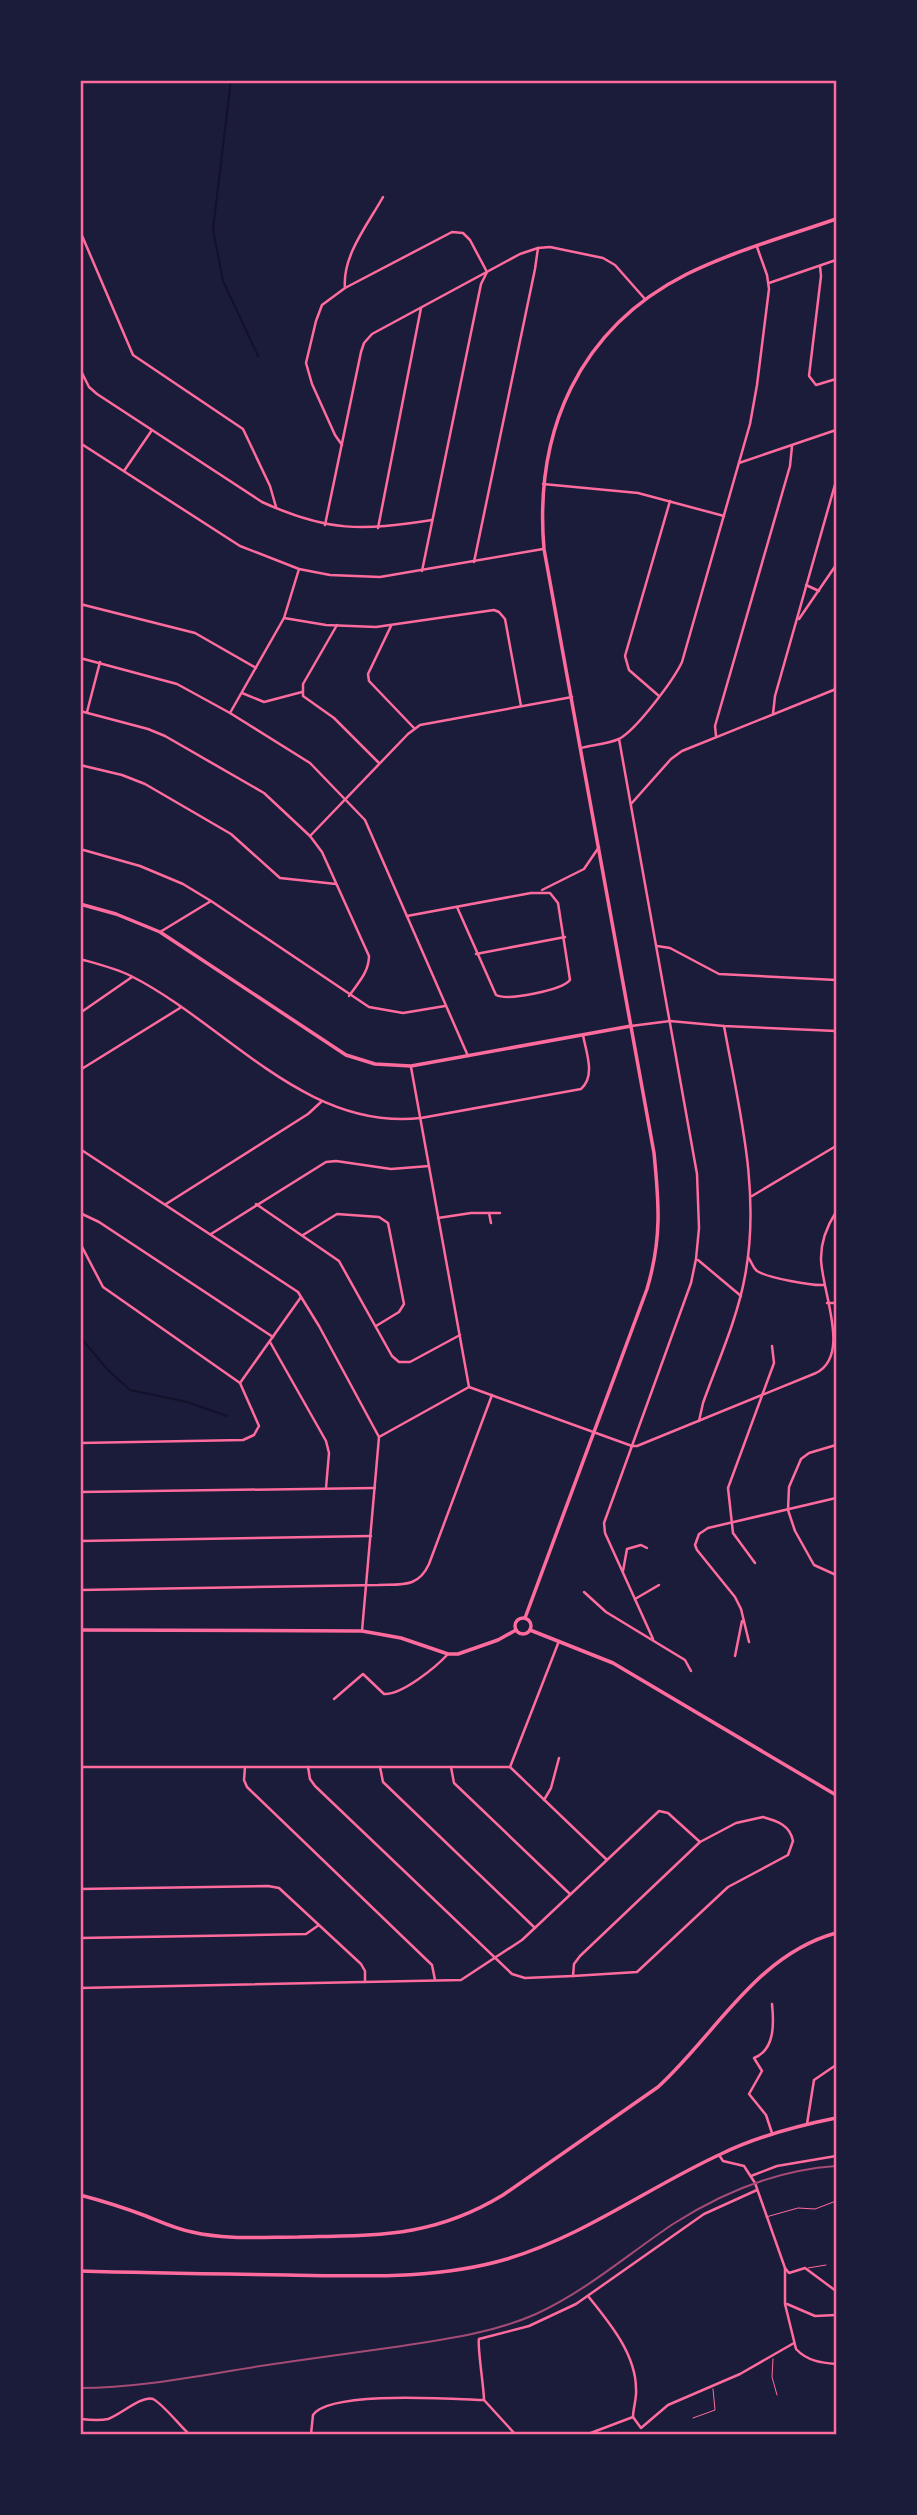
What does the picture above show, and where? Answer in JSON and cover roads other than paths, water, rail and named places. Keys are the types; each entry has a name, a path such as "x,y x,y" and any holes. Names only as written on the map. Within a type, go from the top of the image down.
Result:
{"street":[{"path":"345,288 344,279 350,258 383,197"},
{"path":"516,1630 516,1622 525,1618 647,1289 657,1249 660,1213 654,1153 544,549 541,519 543,484 552,433 575,380 603,339 645,300 687,274 836,219"},
{"path":"80,231 133,355 243,429 270,486 276,509"},
{"path":"342,445 312,384 306,363 319,310 327,300 452,232 467,236 486,272"},
{"path":"325,525 363,343 372,334 520,254 538,248 550,247 603,258 615,265 645,300"},
{"path":"581,748 619,739 630,730 659,696 682,662 754,407 769,283 757,247"},
{"path":"474,562 538,248"},
{"path":"769,283 836,260"},
{"path":"820,266 809,376 816,385 836,379"},
{"path":"422,571 481,284 486,272"},
{"path":"378,528 421,307"},
{"path":"80,369 89,387 97,394 276,509 325,525 378,528 432,520"},
{"path":"124,471 152,430"},
{"path":"739,463 836,430"},
{"path":"80,443 240,546 299,569 351,577 380,577 544,549"},
{"path":"716,736 715,726 790,466 792,446"},
{"path":"773,714 775,696 836,481"},
{"path":"543,484 627,491 724,516"},
{"path":"659,696 629,670 625,656 670,501"},
{"path":"797,622 836,565"},
{"path":"230,713 284,618 299,569"},
{"path":"806,585 819,591"},
{"path":"80,604 195,633 256,668"},
{"path":"284,618 337,625 391,626 489,609 499,612 505,619 521,706"},
{"path":"337,625 303,684 302,692 307,700 351,733 379,763"},
{"path":"391,626 372,666 369,681 414,728"},
{"path":"80,658 177,684 296,752 345,797 365,820 468,1056"},
{"path":"86,712 100,663"},
{"path":"631,804 675,755 836,689 836,668"},
{"path":"242,692 264,702 302,692"},
{"path":"310,836 414,728 425,723 572,697"},
{"path":"80,711 148,729 176,742 264,793 310,836 322,852 369,956 369,966 349,996"},
{"path":"619,739 697,1174 699,1203 696,1259 685,1302 604,1523 605,1533 653,1640"},
{"path":"80,765 122,775 145,784 240,841 281,878 336,884"},
{"path":"539,892 584,869 598,847"},
{"path":"80,849 159,873 211,901 369,1007 389,1013 411,1013 446,1006"},
{"path":"407,916 539,892 550,893 556,899 565,937 571,973 567,984 506,998 496,995 457,907"},
{"path":"160,932 211,901"},
{"path":"80,904 160,932 334,1048 365,1061 389,1066 411,1066 670,1021 836,1031"},
{"path":"476,954 565,937"},
{"path":"657,946 670,948 719,974 836,980"},
{"path":"80,959 132,977 295,1087 321,1102 363,1116 394,1120 421,1118 581,1089 589,1080 583,1035"},
{"path":"80,1013 132,977"},
{"path":"80,1070 180,1008"},
{"path":"699,1421 741,1296 752,1196 724,1026"},
{"path":"411,1066 469,1387"},
{"path":"166,1205 307,1114 321,1102"},
{"path":"752,1196 836,1146"},
{"path":"80,1149 293,1288 301,1296 379,1437 362,1631"},
{"path":"211,1234 318,1166 331,1161 391,1169 429,1166"},
{"path":"256,1204 339,1261 393,1356 403,1364 460,1335"},
{"path":"379,1437 469,1387 632,1446 642,1445 826,1366 831,1359 834,1345 821,1249 828,1224 836,1212"},
{"path":"80,1213 99,1222 274,1337"},
{"path":"438,1218 471,1213 500,1213"},
{"path":"489,1213 491,1223"},
{"path":"303,1234 337,1214 379,1217 388,1223 404,1304 398,1312 376,1326"},
{"path":"80,1243 103,1287 240,1383 259,1422 257,1433 248,1439 80,1443"},
{"path":"747,1257 758,1271 774,1278 824,1285"},
{"path":"696,1259 741,1296"},
{"path":"240,1383 301,1296"},
{"path":"827,1303 836,1303"},
{"path":"270,1342 326,1441 329,1453 326,1488"},
{"path":"755,1563 733,1533 728,1488 774,1363 772,1346"},
{"path":"80,1590 408,1584 423,1576 492,1395"},
{"path":"836,1445 809,1453 802,1459 789,1488 788,1510 795,1531 814,1565 836,1575"},
{"path":"80,1492 375,1488"},
{"path":"749,1642 735,1597 695,1545 699,1534 731,1521 836,1498"},
{"path":"80,1541 371,1536"},
{"path":"622,1571 627,1549 641,1545 647,1548"},
{"path":"635,1599 659,1585"},
{"path":"584,1592 606,1612 685,1660 691,1671"},
{"path":"525,1618 531,1623 530,1630"},
{"path":"735,1656 743,1618"},
{"path":"80,1630 362,1631 401,1638 449,1654 466,1653 516,1630"},
{"path":"516,1630 523,1634 530,1630"},
{"path":"530,1630 613,1663 836,1795"},
{"path":"510,1767 559,1641"},
{"path":"334,1699 363,1674 384,1694 392,1694 432,1669 449,1654"},
{"path":"544,1800 551,1788 559,1758"},
{"path":"80,1767 510,1767 606,1860"},
{"path":"245,1767 244,1780 247,1787 432,1965 435,1980"},
{"path":"308,1767 310,1779 315,1786 517,1977 573,1976 637,1972 728,1887 788,1855 793,1841 788,1828 774,1820 752,1818 699,1842 577,1959 573,1976"},
{"path":"380,1767 383,1782 535,1928"},
{"path":"451,1767 452,1779 458,1786 570,1894"},
{"path":"80,1988 461,1980 516,1946 653,1816 663,1810 699,1842"},
{"path":"80,1889 273,1886 282,1890 361,1964 365,1971 365,1982"},
{"path":"80,1938 306,1934 319,1925"},
{"path":"80,2195 114,2204 190,2232 210,2236 367,2236 418,2231 442,2224 503,2195 658,2087 762,1975 780,1960 804,1946 836,1933"},
{"path":"772,2004 775,2026 767,2050 754,2058 762,2071 749,2094 766,2115 772,2133"},
{"path":"807,2124 814,2080 836,2064"},
{"path":"80,2272 403,2276 466,2269 507,2259 566,2237 718,2155 772,2133 836,2118"},
{"path":"718,2155 723,2161 744,2166 751,2176 789,2273 804,2268 836,2291"},
{"path":"751,2176 777,2166 836,2156"},
{"path":"515,2434 484,2400 477,2344 479,2339 529,2326 588,2296 704,2214 757,2190"},
{"path":"785,2268 785,2304 794,2343 800,2354 836,2364"},
{"path":"588,2296 617,2334 630,2363 637,2392 633,2417 641,2428 668,2405 773,2357 794,2343"},
{"path":"785,2304 815,2316 836,2315"},
{"path":"311,2434 315,2411 330,2404 396,2398 484,2400"},
{"path":"80,2419 107,2419 124,2412 142,2399 152,2399 189,2434"},
{"path":"588,2434 633,2417"}],"lane":[{"path":"766,2217 798,2208 815,2209 836,2201"},
{"path":"804,2268 826,2265"},
{"path":"773,2357 772,2377 777,2395"},
{"path":"693,2418 715,2410 713,2386"}],"waterway":[{"path":"231,80 213,229 223,281 258,356"},
{"path":"80,1337 108,1370 130,1390 187,1402 227,1416"}],"railway":[{"path":"80,2388 181,2379 436,2341 503,2326 536,2314 572,2295 673,2224 711,2202 772,2178 836,2166"}]}
